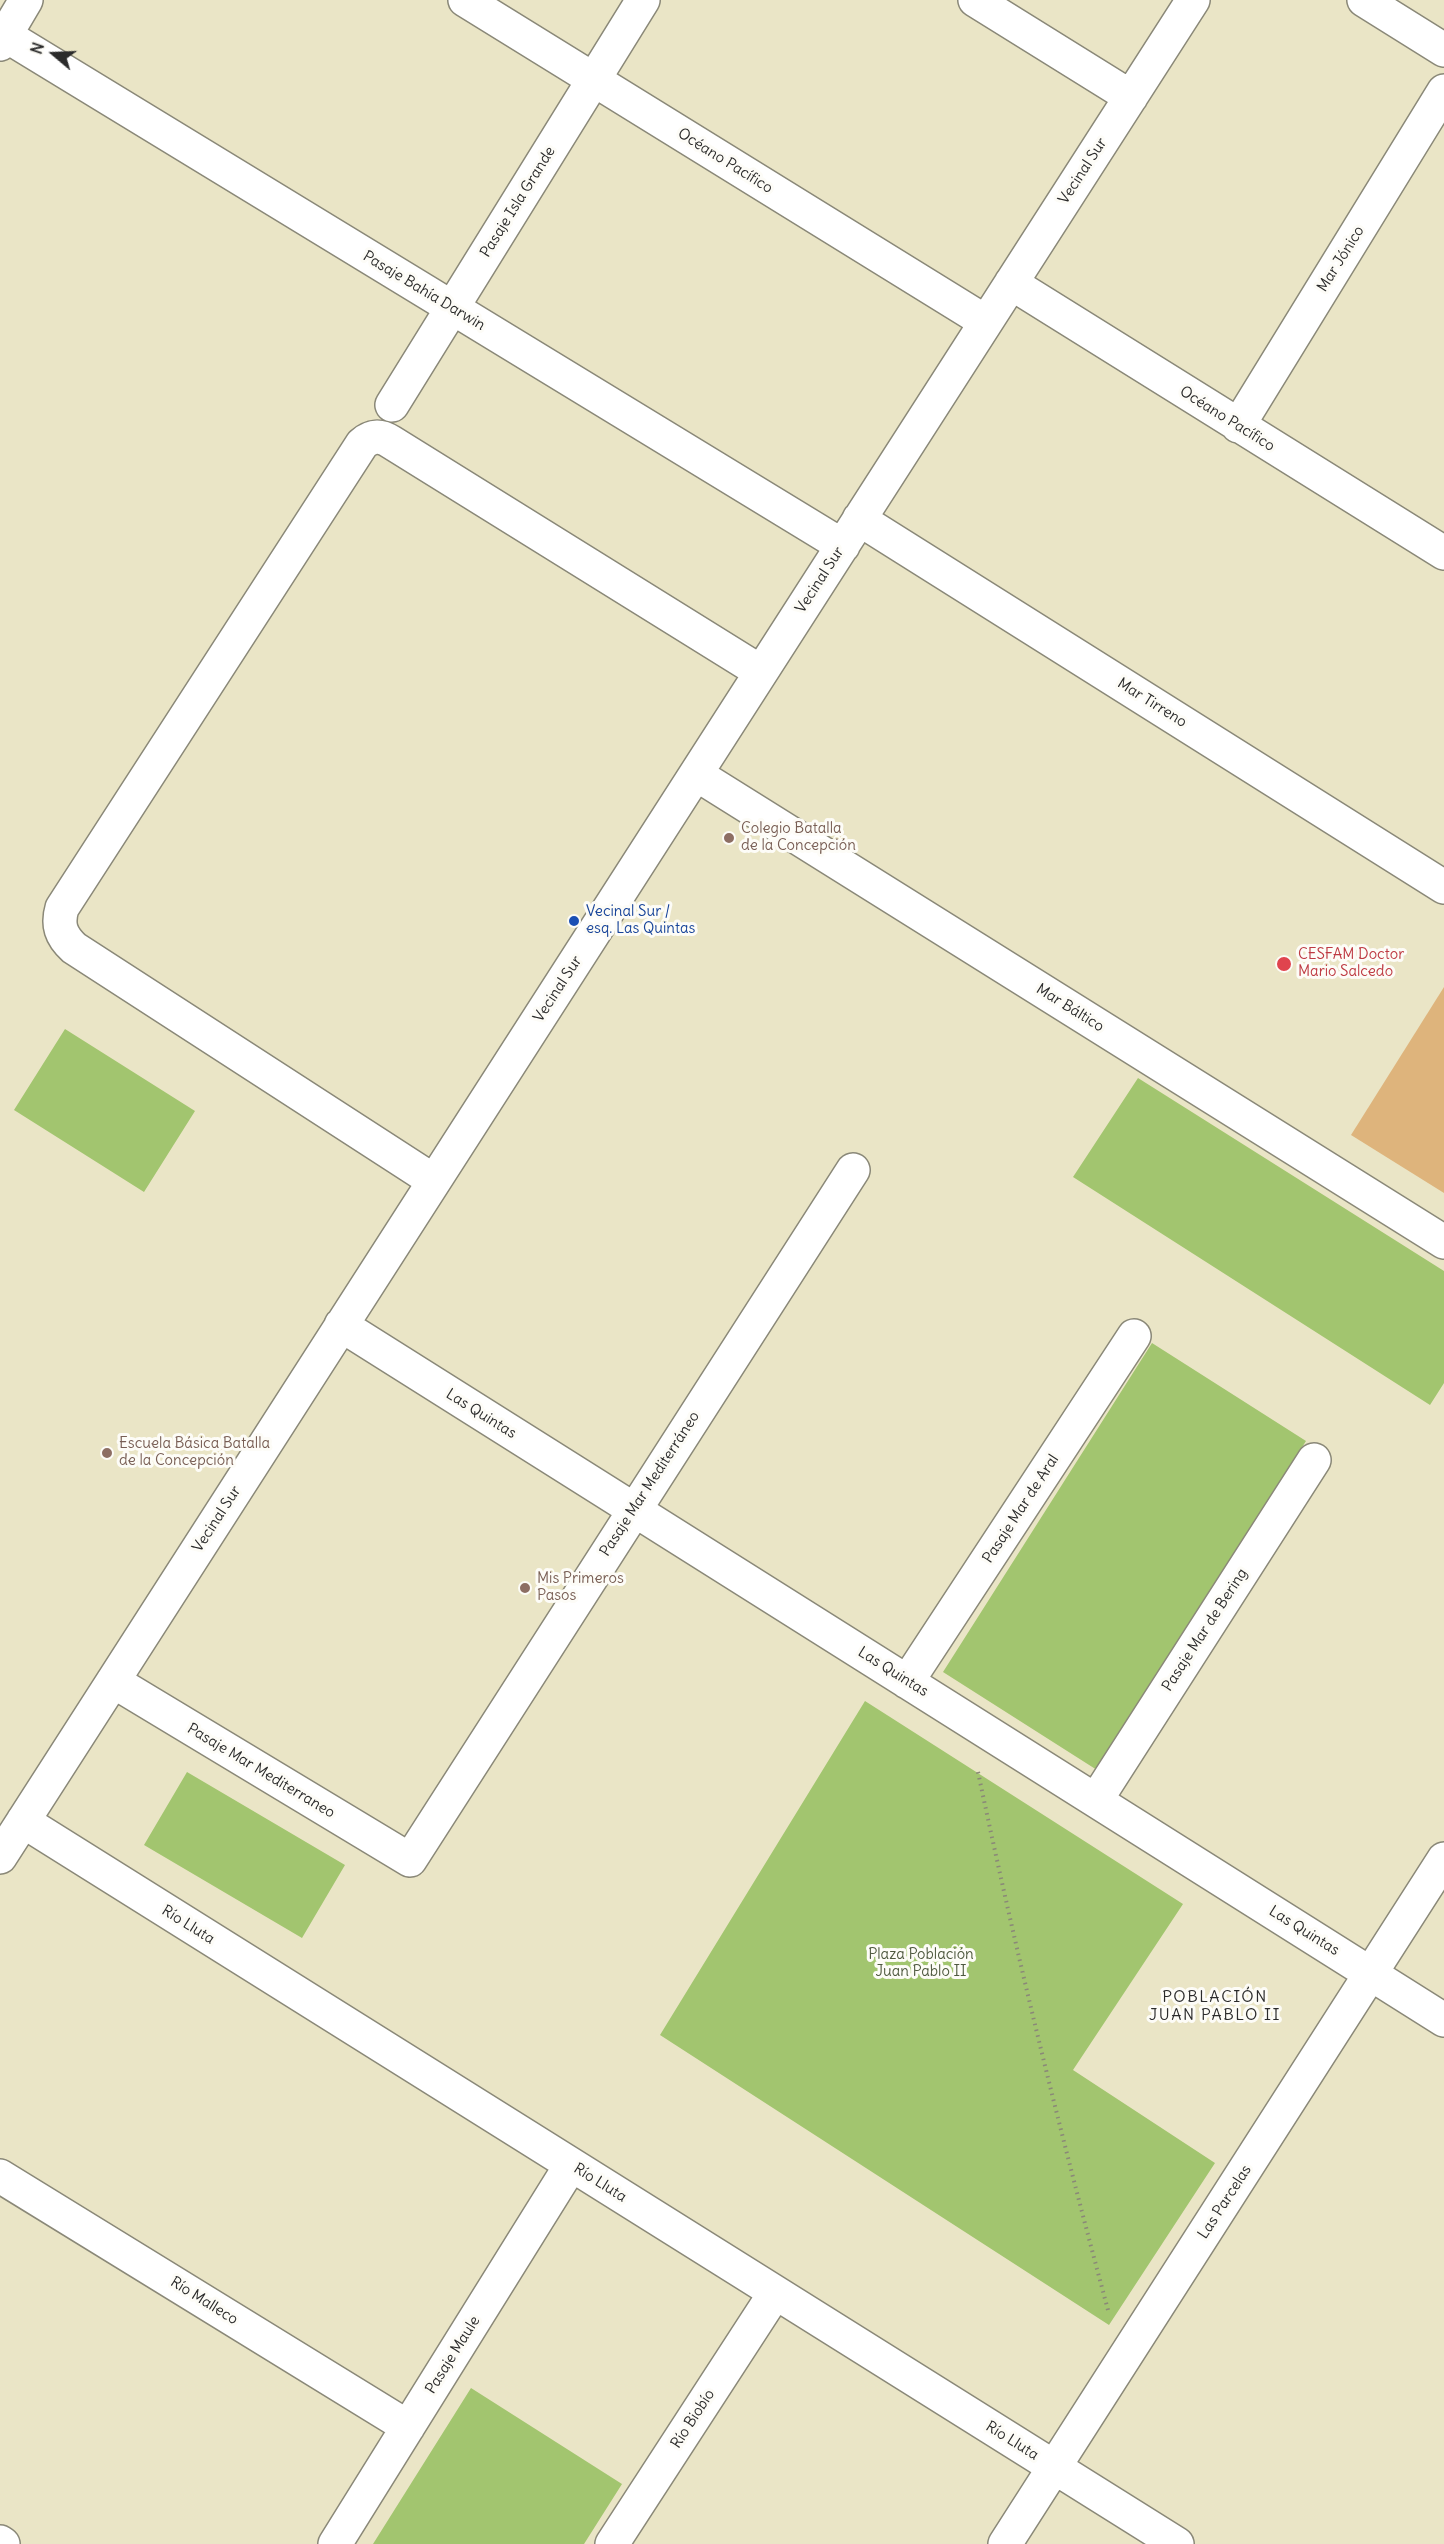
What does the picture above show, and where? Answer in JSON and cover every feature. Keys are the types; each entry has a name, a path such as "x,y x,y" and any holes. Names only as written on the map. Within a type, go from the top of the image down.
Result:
{"street":[{"path":"2,39 26,0"},
{"name":"Océano Pacífico","path":"465,0 986,322"},
{"name":"Pasaje Isla Grande","path":"392,405 643,0"},
{"path":"975,0 1131,96"},
{"name":"Vecinal Sur","path":"0,1857 1193,0"},
{"path":"1364,0 1444,50"},
{"name":"Pasaje Bahía Darwin","path":"2,39 452,308 851,532"},
{"name":"Mar Jónico","path":"1238,426 1444,91"},
{"name":"Océano Pacífico","path":"1011,283 1238,426 1439,539"},
{"path":"434,1181 74,948 65,940 60,930 59,919 68,898 362,444 374,437 383,437 761,672"},
{"name":"Mar Tirreno","path":"851,532 1444,886"},
{"name":"Mar Báltico","path":"696,774 1444,1242"},
{"name":"Pasaje Mar Mediterráneo","path":"410,1860 633,1509 853,1170"},
{"name":"Las Quintas","path":"341,1325 1444,2020"},
{"name":"Pasaje Mar de Aral","path":"908,1682 1134,1336"},
{"name":"Pasaje Mar de Bering","path":"1096,1800 1314,1460"},
{"name":"Pasaje Mar Mediterraneo","path":"113,1681 410,1860"},
{"name":"Río Lluta","path":"23,1821 1177,2544"},
{"name":"Las Parcelas","path":"1005,2544 1056,2468 1444,1859"},
{"name":"Pasaje Maule","path":"335,2544 572,2165"},
{"name":"Río Malleco","path":"0,2176 408,2427"},
{"name":"Río Biobío","path":"612,2544 775,2293"}],"path":[{"path":"967,1719 1020,1964 1068,2161 1123,2363"}],"green space":[{"path":"65,1029 195,1111 144,1192 14,1110"},
{"path":"1138,1078 1444,1271 1444,1383 1430,1405 1073,1177"},
{"path":"1152,1343 1306,1441 1097,1770 943,1672"},
{"name":"Plaza Población Juan Pablo II","path":"865,1701 1183,1904 1073,2070 1215,2163 1109,2325 660,2035"},
{"path":"187,1772 345,1865 302,1938 144,1845"},
{"path":"471,2388 622,2484 584,2544 373,2544"}],"building":[{"path":"1444,987 1444,1193 1351,1135"}],"place":[{"name":"Colegio Batalla de la Concepción","path":"729,838"},
{"name":"Vecinal Sur / esq. Las Quintas","path":"574,921"},
{"name":"CESFAM Doctor Mario Salcedo","path":"1284,964"},
{"name":"Escuela Básica Batalla de la Concepción","path":"107,1453"},
{"name":"Mis Primeros Pasos","path":"525,1588"}],"district":[{"name":"POBLACIÓN JUAN PABLO II","path":"1215,2006"}]}
